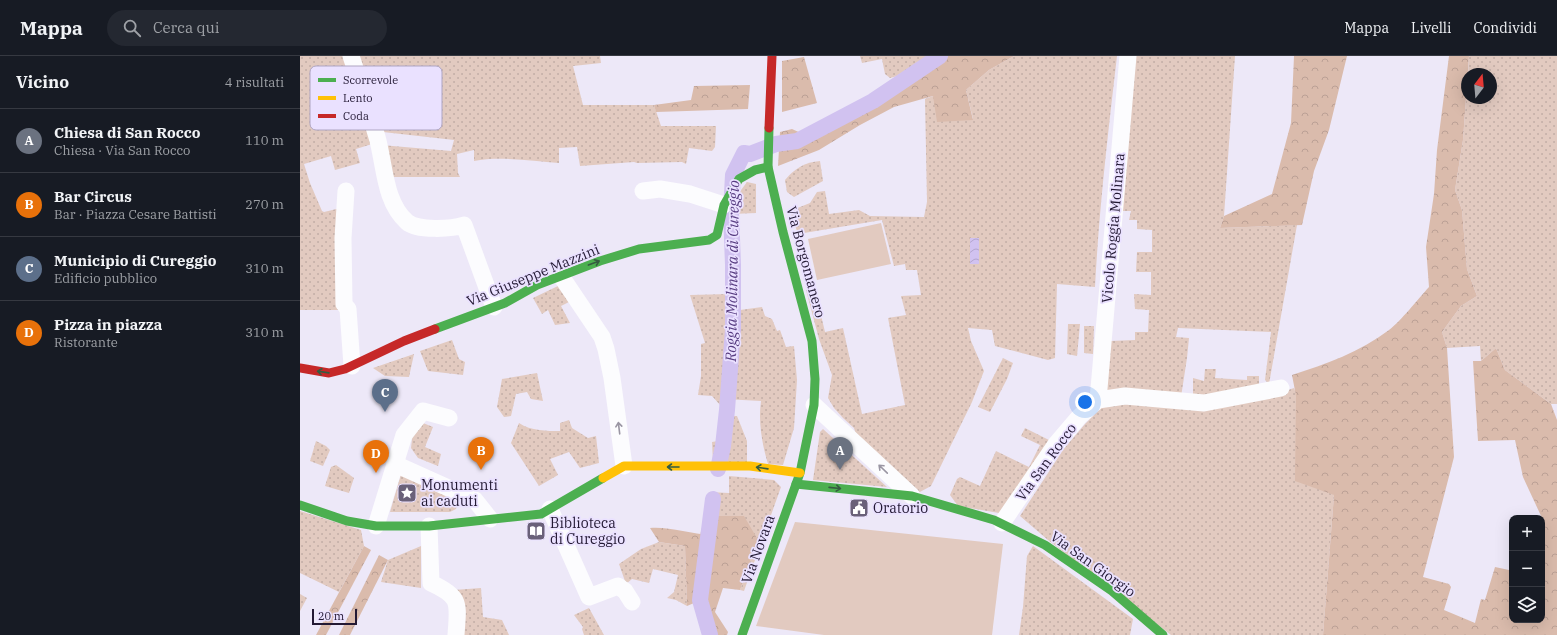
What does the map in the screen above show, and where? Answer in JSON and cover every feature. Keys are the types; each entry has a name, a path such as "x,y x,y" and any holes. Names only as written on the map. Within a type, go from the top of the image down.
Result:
{"street":[{"path":"351,56 354,66"},
{"name":"Via Borgomanero","path":"772,56 768,167 786,246 812,341 815,378 814,405 800,473"},
{"name":"Vicolo Roggia Molinara","path":"1098,400 1128,56"},
{"path":"374,130 389,192 398,212 408,223 415,227 454,228 464,225 494,307"},
{"name":"Via Giuseppe Mazzini","path":"300,368 329,373 348,368 404,341 505,303 537,285 600,261 639,249 709,240 717,235 726,201 739,179 755,170 768,167"},
{"path":"643,192 660,189 726,201"},
{"path":"346,191 343,238 344,304 348,309 348,368"},
{"path":"561,276 602,337 606,349 612,378 624,466"},
{"path":"1098,400 1125,396 1204,403 1281,388"},
{"name":"Via San Rocco","path":"1002,524 1056,444 1079,417 1098,400"},
{"path":"814,405 912,496"},
{"path":"376,526 404,435 423,411 449,418"},
{"path":"397,457 475,500 490,519"},
{"path":"300,505 347,521 376,526 429,526 545,511 624,466 750,466 800,473"},
{"name":"Via Novara","path":"742,635 800,473"},
{"path":"796,484 912,496 994,520 1002,524"},
{"path":"545,511 589,597 618,586 625,591 632,602"},
{"name":"Via San Giorgio","path":"1002,524 1045,545 1106,587 1163,635"},
{"path":"429,526 431,583 447,590 454,598 458,606 456,635"}],"shaded area":[{"path":"300,56 344,56 347,66 310,66 310,130 368,130 372,144 356,149 360,163 335,170 331,156 304,164 322,211 324,212 349,206 344,310 300,310"},
{"path":"358,56 600,56 601,63 573,66 583,105 654,105 661,126 716,126 715,147 712,151 689,148 686,164 682,162 634,162 580,166 577,147 559,148 559,163 505,159 474,161 474,150 457,154 458,173 460,177 389,177 381,145 451,151 454,140 383,132 382,130 442,130 442,66 361,66"},
{"path":"860,56 928,56 905,74 890,78 885,74 882,59 862,63"},
{"path":"1014,56 1117,56 1101,200 1095,287 1057,284 1055,358 1048,360 995,346 992,330 968,328 971,341 984,371 972,402 931,486 918,493 857,438 854,428 834,408 828,398 832,375 819,339 806,290 815,290 825,332 843,328 862,414 905,405 888,318 906,315 901,296 921,295 917,270 906,270 905,264 894,266 882,220 798,234 790,211 810,203 817,192 825,191 829,214 859,210 870,216 924,217 927,202 925,99 933,96 973,119 966,90 989,70"},
{"path":"1135,56 1235,56 1224,216 1220,228 1297,225 1269,384 1265,380 1271,332 1178,328 1176,337 1189,338 1181,397 1103,391 1110,341 1135,340 1135,332 1148,332 1149,310 1135,309 1134,294 1151,295 1151,272 1136,272 1137,252 1152,252 1152,230 1137,229 1137,220 1129,220 1131,211 1122,211"},
{"path":"1469,56 1557,56 1557,404 1551,404 1505,370 1496,348 1481,361 1480,346 1447,348 1442,332 1461,306 1477,296 1467,269 1462,210 1455,190 1463,140 1466,104 1497,104 1497,68 1468,68"},
{"path":"820,161 823,181 794,197 787,192 785,180 792,173 800,167"},
{"path":"747,182 756,184 756,213 732,214 733,232 725,232 727,209"},
{"path":"881,223 891,264 817,280 808,239"},
{"path":"740,282 740,310 762,307 765,316 772,319 777,331 780,330 786,347 794,346 797,380 794,428 783,465 768,464 761,433 761,401 724,399 728,416 737,416 747,441 747,464 713,462 712,442 718,441 721,406 712,396 698,395 701,376 701,344 705,343 690,295 730,294 730,284"},
{"path":"558,286 569,302 561,306 570,323 555,325 548,310 542,314 533,298"},
{"path":"1068,324 1080,324 1077,356 1067,354"},
{"path":"1084,326 1094,326 1093,354 1084,353"},
{"path":"452,340 459,359 465,362 463,375 428,371 420,351"},
{"path":"414,354 409,377 385,376 373,368"},
{"path":"1003,358 1013,363 1007,379 990,412 978,407"},
{"path":"1205,369 1216,369 1215,378 1247,380 1247,376 1259,376 1259,385 1215,395 1193,396 1193,378 1204,381"},
{"path":"537,373 543,401 531,399 527,392 516,394 511,416 504,417 497,407 502,379"},
{"path":"1294,388 1334,495 1323,635 1171,635 1048,540 1020,516 1063,450 1102,407 1288,390"},
{"path":"569,420 572,428 588,438 596,436 599,463 580,468 569,452 550,459 558,475 539,486 511,443 519,423 529,428 544,431 560,431 560,423"},
{"path":"423,423 433,427 425,447 441,454 438,466 418,458 411,448 413,431"},
{"path":"1025,428 1051,441 999,513 958,506 950,495 957,479 960,477 980,486 996,451 1029,467 1040,445 1021,436"},
{"path":"823,429 887,487 813,480 820,432"},
{"path":"316,441 326,446 330,450 323,466 310,461"},
{"path":"336,465 354,478 349,493 325,486 331,467"},
{"path":"401,474 457,500 458,504 456,509 450,512 390,512"},
{"path":"729,476 774,480 781,487 744,591 740,590 758,540 700,535 709,492 729,493"},
{"path":"300,511 361,530 364,546 339,592 300,573"},
{"path":"795,522 1003,544 992,635 824,635 756,626"},
{"path":"659,542 685,546 687,606 676,600 667,598 674,592 678,575 653,569 649,583 632,579 626,584 619,564 641,549"},
{"path":"421,546 421,588 381,582 388,560"},
{"path":"1033,546 1133,619 1130,635 1019,635 1027,556"},
{"path":"481,588 483,617 502,620 509,635 453,635 454,590"},
{"path":"300,594 307,598 300,611"},
{"path":"589,608 604,635 584,635 582,629 583,627 574,615"}],"green space":[{"path":"940,56 1014,56 989,70 966,90 973,120 937,122 933,96 894,107 860,125 819,150 778,166 780,132 792,129 803,134 827,128 875,106 897,87 942,61"},
{"path":"1294,56 1347,56 1329,130 1314,171 1302,225 1220,228 1224,216 1272,194 1291,123"},
{"path":"1449,56 1469,56 1468,68 1461,68 1461,104 1466,104 1463,140 1455,190 1462,210 1467,269 1477,296 1461,306 1442,332 1447,348 1454,457 1423,577 1449,584 1451,587 1444,610 1475,623 1481,599 1485,600 1495,567 1509,570 1509,623 1545,623 1545,515 1541,515 1523,477 1515,440 1478,441 1473,361 1481,361 1496,348 1505,370 1551,404 1557,420 1557,635 1323,635 1334,495 1295,481 1296,396 1292,375 1342,357 1378,338 1399,321 1429,287 1426,247 1434,194 1437,150"},
{"path":"804,57 817,103 782,112 782,61"},
{"path":"750,85 748,109 656,112 654,105 691,100 694,86"},
{"path":"716,516 744,516 758,540 740,590 723,588 715,612 728,632 727,635 707,635 694,603 687,606 685,546 659,542 650,528 664,528 710,535"},
{"path":"364,546 371,550 326,635 316,635"},
{"path":"379,555 388,560 350,635 339,635"}],"water":[{"path":"970,238 979,238 979,264 970,264"}],"waterway":[{"name":"Roggia Molinara di Cureggio","path":"718,469 723,446 727,410 733,329 731,212 733,175 744,153 750,154 776,144 797,141 873,101 940,56"},
{"name":"Roggia Molinara di Cureggio","path":"710,635 700,600 713,499"}],"traffic: fast":[{"path":"742,635 800,473 814,405 815,379 812,341 783,232 768,167 769,128"},
{"path":"435,329 505,303 537,285 600,261 639,249 709,240 717,235 724,205 739,179 755,170 768,167"},
{"path":"300,505 347,521 376,526 429,526 541,514 603,478"},
{"path":"796,484 912,496 994,520 1045,545 1112,591 1163,635"}],"traffic: slow":[{"path":"603,478 624,466 750,466 800,473"}],"traffic: jam":[{"path":"769,128 772,56"},
{"path":"300,368 329,373 345,369 404,341 435,329"}],"place":[{"name":"Municipio di Cureggio","path":"385,412"},
{"name":"Bar Circus","path":"481,470"},
{"name":"Chiesa di San Rocco","path":"840,470"},
{"name":"Pizza in piazza","path":"376,473"},
{"name":"Monumenti ai caduti","path":"407,493"},
{"name":"Oratorio","path":"859,508"},
{"name":"Biblioteca di Cureggio","path":"536,531"}]}
